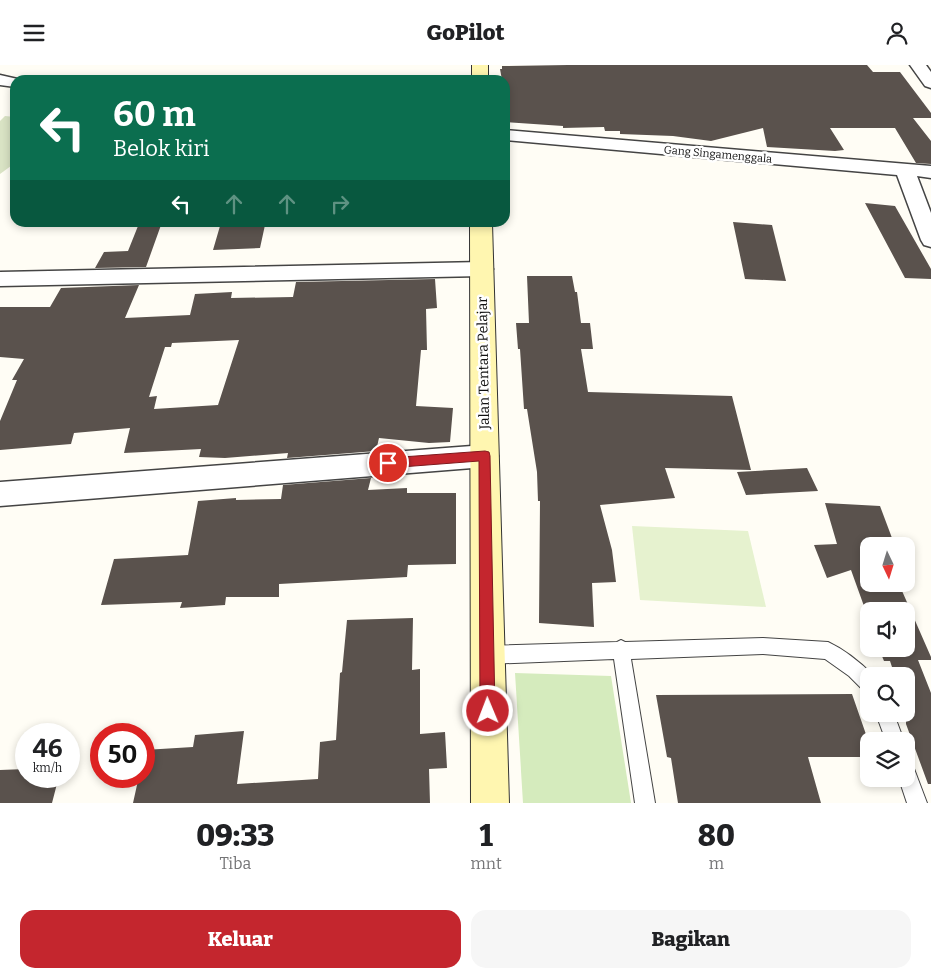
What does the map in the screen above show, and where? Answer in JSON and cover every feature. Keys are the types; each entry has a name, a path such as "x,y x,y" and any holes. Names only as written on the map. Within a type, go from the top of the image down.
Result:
{"main road":[{"name":"Jalan Tentara Pelajar","path":"481,227 486,655 490,803"}],"street":[{"path":"918,65 931,83"},
{"name":"Gang Singamenggala","path":"510,136 908,178 931,172"},
{"path":"908,178 931,240"},
{"path":"0,279 482,269"},
{"path":"0,494 485,456"}],"lane":[{"path":"486,655 621,649 763,646 828,651 860,675"},
{"path":"621,649 645,803"},
{"path":"911,787 917,803"}],"green space":[{"path":"5,116 10,116 10,167 0,174 0,121"},
{"path":"632,526 748,531 766,607 640,600"},
{"path":"515,673 611,676 631,803 523,803"}],"building":[{"path":"867,65 873,72 900,72 931,113 931,118 913,118 931,141 931,164 916,163 895,128 830,128 844,150 835,151 767,147 763,128 711,141 673,136 620,134 620,131 605,131 604,127 563,128 563,126 510,122 510,75 501,75 500,69 502,69 502,66"},
{"path":"865,203 895,206 931,269 931,279 905,278"},
{"path":"733,222 772,225 786,281 745,279"},
{"path":"138,227 160,227 146,267 95,268 104,252 128,251"},
{"path":"220,227 265,227 260,248 213,250"},
{"path":"527,276 572,276 575,292 577,292 581,323 590,323 593,349 581,349 588,392 732,396 751,470 665,468 675,498 600,505 612,550 616,582 592,583 594,627 539,623 540,501 538,501 537,472 527,409 524,409 520,349 518,349 516,323 529,323"},
{"path":"435,279 437,308 426,309 427,350 421,350 416,406 453,408 450,442 429,443 379,438 376,451 287,458 288,453 225,458 199,457 201,449 124,453 130,428 74,433 71,444 0,450 0,421 17,380 12,380 24,359 0,357 0,307 50,307 61,288 139,285 125,318 190,315 195,294 232,292 231,298 293,297 296,282","holes":["239,340 218,405 154,409 157,396 149,397 165,347 171,347 172,343"]},
{"path":"807,468 818,491 746,495 737,472"},
{"path":"371,478 368,490 407,488 407,493 456,493 456,564 408,565 407,577 279,584 279,597 226,597 225,605 180,608 182,602 101,605 114,559 188,555 198,501 236,498 236,500 281,499 283,485"},
{"path":"825,503 880,506 892,537 860,537 860,593 903,593 907,602 863,602 851,570 827,578 814,545 837,544"},
{"path":"413,618 412,670 420,669 420,734 445,732 447,768 429,769 430,803 133,803 136,788 155,788 155,749 193,747 195,735 244,731 237,784 318,779 320,742 336,740 340,673 342,672 347,620"},
{"path":"915,620 931,657 931,660 918,660 931,693 931,784 928,784 915,749 915,732 909,732 906,724 906,722 915,722 915,667 892,667 890,661 884,661 882,657 915,657"},
{"path":"852,694 860,722 862,722 865,732 860,732 860,757 808,757 821,803 678,803 671,758 667,757 656,695"},
{"path":"15,769 15,788 56,788 52,803 0,803 0,770"}],"route":[{"path":"388,463 485,456 488,711"}]}
